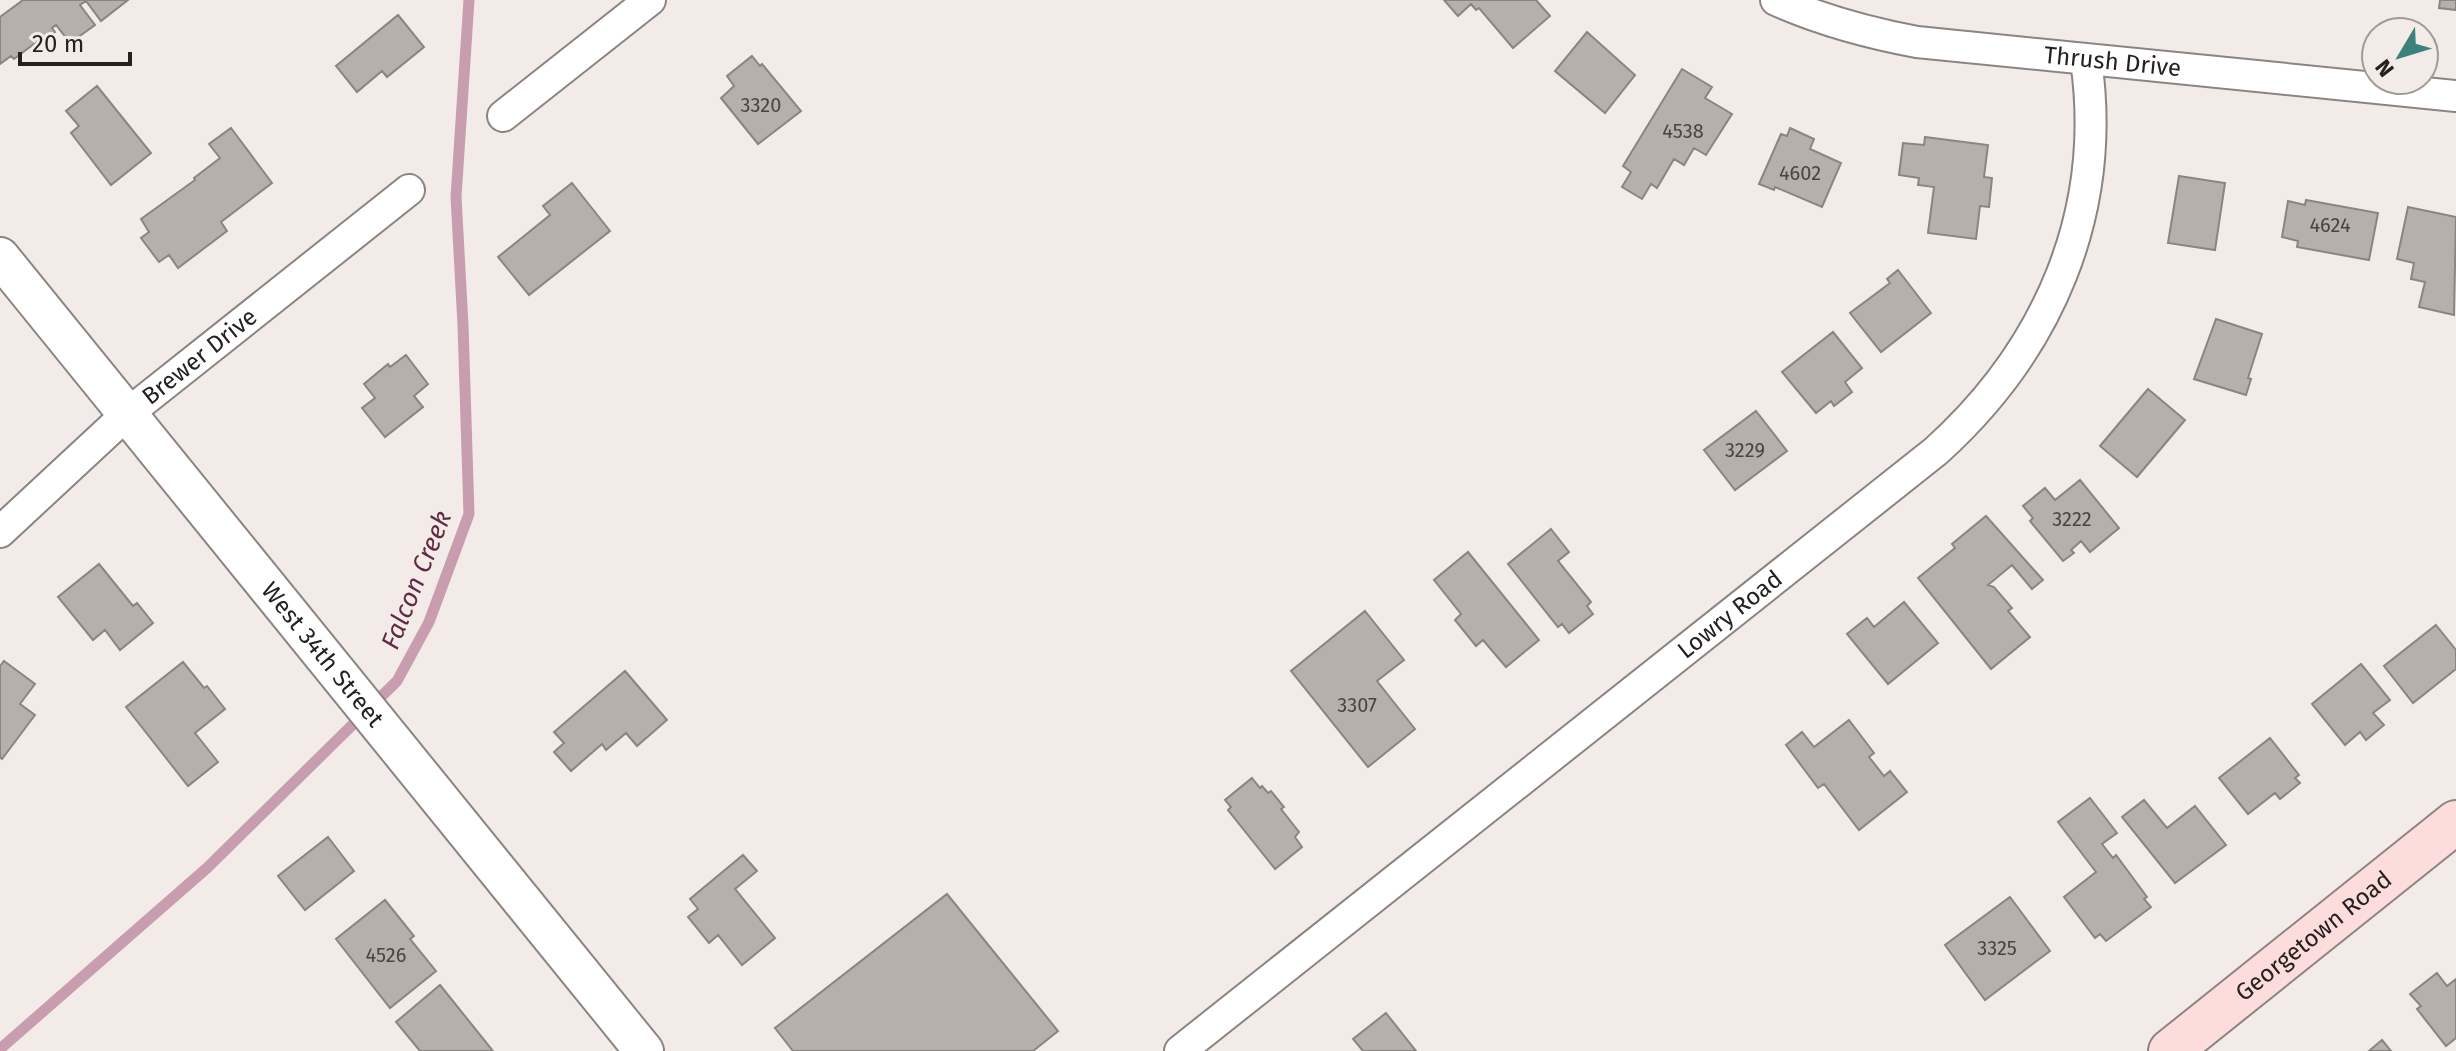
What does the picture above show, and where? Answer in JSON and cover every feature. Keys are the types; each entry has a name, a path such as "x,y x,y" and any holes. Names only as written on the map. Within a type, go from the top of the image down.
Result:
{"main road":[{"name":"Georgetown Road","path":"2170,1051 2456,822"}],"street":[{"path":"503,116 650,0"},
{"name":"Thrush Drive","path":"1776,0 1816,17 1898,39 2456,96"},
{"name":"Lowry Road","path":"1180,1051 1936,451 1972,417 2024,351 2049,306 2073,244 2088,178 2091,146 2091,93 2086,60"},
{"name":"Brewer Drive","path":"0,532 127,414 409,190"},
{"name":"West 34th Street","path":"0,257 644,1051"}],"building":[{"path":"23,0 128,0 101,21 86,1 80,5 95,25 70,43 56,25 52,28 55,32 40,44 38,41 14,59 11,56 0,64 0,17"},
{"path":"1444,0 1536,0 1550,16 1513,48 1479,8 1476,10 1471,4 1458,16"},
{"path":"2440,0 2456,0 2456,10 2439,8"},
{"path":"398,15 424,47 387,77 382,71 357,92 336,66"},
{"path":"1587,32 1635,75 1605,113 1555,71"},
{"path":"752,56 801,111 758,144 721,98 734,86 727,76"},
{"path":"1682,69 1712,87 1705,98 1732,114 1706,155 1694,148 1684,165 1674,159 1657,188 1651,184 1642,199 1622,187 1631,172 1623,166"},
{"path":"97,86 151,153 111,185 71,133 79,126 66,111"},
{"path":"231,128 272,183 221,222 227,231 178,268 169,255 159,262 141,238 149,232 141,219 220,158 209,144"},
{"path":"1790,128 1814,139 1810,149 1841,163 1822,207 1775,187 1774,190 1759,184 1781,134 1787,136"},
{"path":"1925,137 1988,145 1984,177 1992,178 1989,207 1980,206 1976,239 1928,233 1934,187 1918,185 1919,178 1899,175 1903,143 1924,145"},
{"path":"2179,176 2225,183 2215,250 2168,243"},
{"path":"572,183 610,231 529,295 498,257 550,215 543,206"},
{"path":"2306,200 2378,213 2369,260 2297,247 2298,241 2282,237 2288,201 2305,205"},
{"path":"2408,207 2456,217 2454,315 2419,307 2425,282 2411,279 2414,263 2397,259"},
{"path":"1898,270 1931,313 1881,352 1850,313 1890,283 1887,279"},
{"path":"2216,319 2262,334 2246,395 2194,379"},
{"path":"1833,332 1862,368 1845,382 1852,392 1834,406 1831,401 1816,413 1782,372"},
{"path":"406,355 428,384 414,396 423,407 385,437 362,408 375,398 364,384 388,364 390,367"},
{"path":"2148,389 2185,420 2137,477 2100,446"},
{"path":"1756,411 1787,451 1735,490 1704,450"},
{"path":"2080,480 2119,528 2090,552 2081,541 2071,550 2074,553 2063,561 2030,521 2033,518 2023,506 2045,488 2055,500"},
{"path":"1986,516 2043,580 2032,589 2012,565 1988,585 1994,587 2012,608 2008,611 2030,637 1991,669 1918,578 1955,548 1952,544"},
{"path":"1551,529 1569,552 1558,561 1591,602 1587,606 1593,614 1569,633 1562,624 1558,627 1508,564"},
{"path":"1468,552 1539,640 1506,667 1483,640 1476,646 1455,620 1461,614 1434,580"},
{"path":"99,564 133,606 137,603 153,623 120,650 105,630 93,640 58,597"},
{"path":"1904,602 1938,643 1888,684 1847,634 1867,618 1874,627"},
{"path":"1365,611 1404,660 1377,681 1415,729 1368,767 1291,671"},
{"path":"2436,625 2456,650 2456,669 2413,703 2384,666"},
{"path":"4,661 35,684 20,704 35,715 2,759 0,666"},
{"path":"183,662 225,709 195,733 218,762 188,786 126,707"},
{"path":"2361,664 2390,700 2373,713 2384,725 2366,740 2360,732 2345,745 2312,704"},
{"path":"625,671 667,720 637,746 626,733 606,750 602,744 571,771 554,752 564,743 554,732"},
{"path":"1849,720 1874,753 1869,757 1884,776 1890,771 1907,792 1859,830 1824,784 1818,788 1786,745 1802,732 1814,747"},
{"path":"2270,738 2299,775 2295,778 2300,783 2280,799 2275,793 2248,814 2219,778"},
{"path":"1252,778 1260,788 1262,786 1268,793 1271,791 1299,832 1295,837 1302,847 1275,869 1228,810 1231,807 1225,800"},
{"path":"2090,798 2117,833 2102,844 2113,858 2116,855 2151,907 2106,941 2100,934 2095,938 2064,897 2096,872 2058,822"},
{"path":"2144,800 2167,828 2195,806 2226,845 2175,883 2122,817"},
{"path":"328,837 354,871 305,910 278,876"},
{"path":"743,855 757,871 735,889 775,938 742,965 718,935 709,943 688,917 698,909 690,899"},
{"path":"947,894 1058,1031 1033,1051 793,1051 775,1028"},
{"path":"2010,897 2050,951 1985,1000 1945,945"},
{"path":"385,900 414,936 410,939 436,971 390,1008 336,939"},
{"path":"2437,973 2447,986 2456,979 2456,1038 2446,1046 2417,1009 2421,1006 2410,994"},
{"path":"440,985 493,1051 420,1051 396,1022"},
{"path":"1386,1013 1416,1051 1363,1051 1353,1039"},
{"path":"2382,1040 2391,1051 2369,1051"}],"waterway":[{"name":"Falcon Creek","path":"0,1049 207,868 397,681 429,622 469,514 456,197 469,0"}]}
